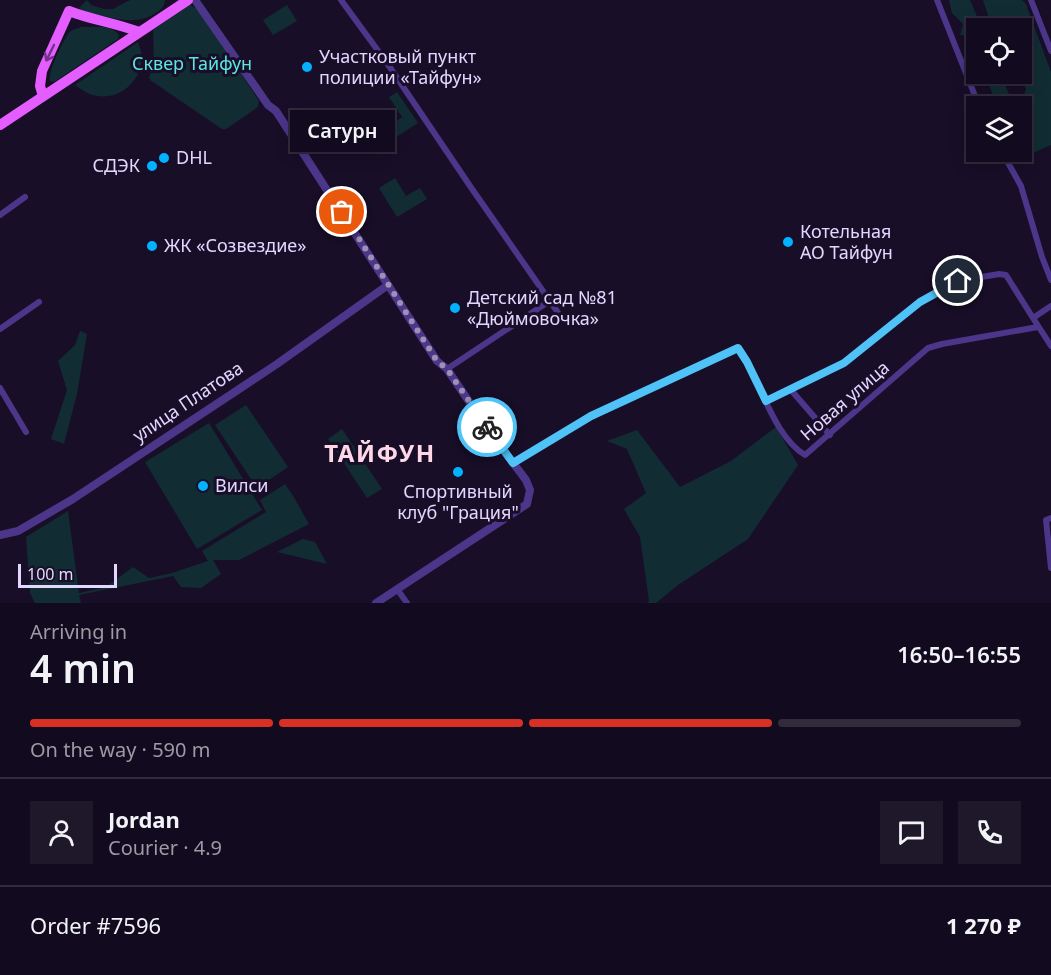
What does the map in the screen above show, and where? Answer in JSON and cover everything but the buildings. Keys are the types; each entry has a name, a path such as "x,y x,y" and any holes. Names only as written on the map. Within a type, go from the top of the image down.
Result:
{"main road":[{"path":"0,124 188,0"},
{"path":"43,96 40,86 42,71 61,33 67,5 101,22"},
{"path":"61,33 69,24 77,21 119,24 139,32"}],"street":[{"path":"195,0 268,105 276,111 437,361 447,369 526,480 530,495 527,504 376,603"},
{"path":"341,0 561,317"},
{"path":"936,0 975,96"},
{"path":"1031,0 1051,51"},
{"path":"1008,162 1021,186 1051,280"},
{"path":"0,215 26,197"},
{"name":"Новая улица","path":"1038,327 928,348 805,455 794,449 766,401 844,363 920,302 958,281 999,274 1006,275 1051,346"},
{"name":"улица Платова","path":"0,536 18,531 73,499 277,364 388,285"},
{"path":"447,369 551,300"},
{"path":"0,329 39,302"},
{"path":"1033,318 1051,306"},
{"path":"513,463 591,416 738,348 742,351 766,401"},
{"path":"0,388 26,432"},
{"path":"791,390 830,435"},
{"path":"1051,518 1046,520 1051,568"},
{"path":"397,589 406,603"}],"green space":[{"path":"87,0 91,5 113,9 130,0 165,0 163,7 154,14 138,20 129,20 85,12 79,8"},
{"path":"949,0 970,0 978,18 966,18 966,35 960,35 963,24 952,13"},
{"path":"983,0 1022,0 1031,18 989,18"},
{"name":"Сквер Тайфун","path":"190,5 199,10 259,101 258,107 226,129 222,129 150,80 149,77 154,65 153,30"},
{"path":"287,5 297,21 273,35 263,20"},
{"path":"1032,20 1051,72 1051,145 1032,153 1032,96 1024,96 1026,89 1024,84 1032,84"},
{"path":"81,27 112,29 119,35 118,39 54,82 50,81 53,64 65,38"},
{"path":"138,42 142,54 141,66 133,82 119,93 110,96 90,94 75,85"},
{"path":"989,84 1005,84 1010,96 993,96"},
{"path":"397,92 418,123 393,139 386,128 402,117 389,97"},
{"path":"395,178 406,196 420,188 427,199 397,217 379,188"},
{"path":"80,331 87,334 77,394 64,444 51,439 67,390 58,361 75,345"},
{"path":"246,405 288,467 257,488 215,425"},
{"name":"Вилси","path":"209,423 262,510 197,549 145,462"},
{"path":"776,427 798,465 748,539 678,585 656,603 647,603 649,601 640,537 624,509 646,493 627,449 607,441 637,430 680,487 731,461"},
{"path":"342,429 382,489 367,498 328,439"},
{"path":"285,484 309,524 239,560 213,560 221,574 201,588 181,587 173,576 79,595 81,603 35,603 30,593 26,537 68,511 79,593 106,587 133,567 149,578 208,561 202,551 266,512 260,500"},
{"path":"303,539 315,542 327,564 277,552"}],"way so far":[{"path":"342,212 437,361 447,369 487,427"}],"place":[{"name":"Участковый пункт полиции «Тайфун»","path":"307,67"},
{"name":"DHL","path":"164,158"},
{"name":"СДЭК","path":"152,166"},
{"name":"Сатурн","path":"342,212"},
{"name":"Котельная АО Тайфун","path":"788,242"},
{"name":"ЖК «Созвездие»","path":"152,246"},
{"name":"Детский сад №81 «Дюймовочка»","path":"455,308"},
{"name":"Спортивный клуб \"Грация\"","path":"458,472"},
{"name":"Вилси","path":"203,486"}],"district":[{"name":"ТАЙФУН","path":"380,454"}],"route":[{"path":"487,427 513,463 591,416 738,348 742,351 766,401 844,363 920,302 958,281"}]}
